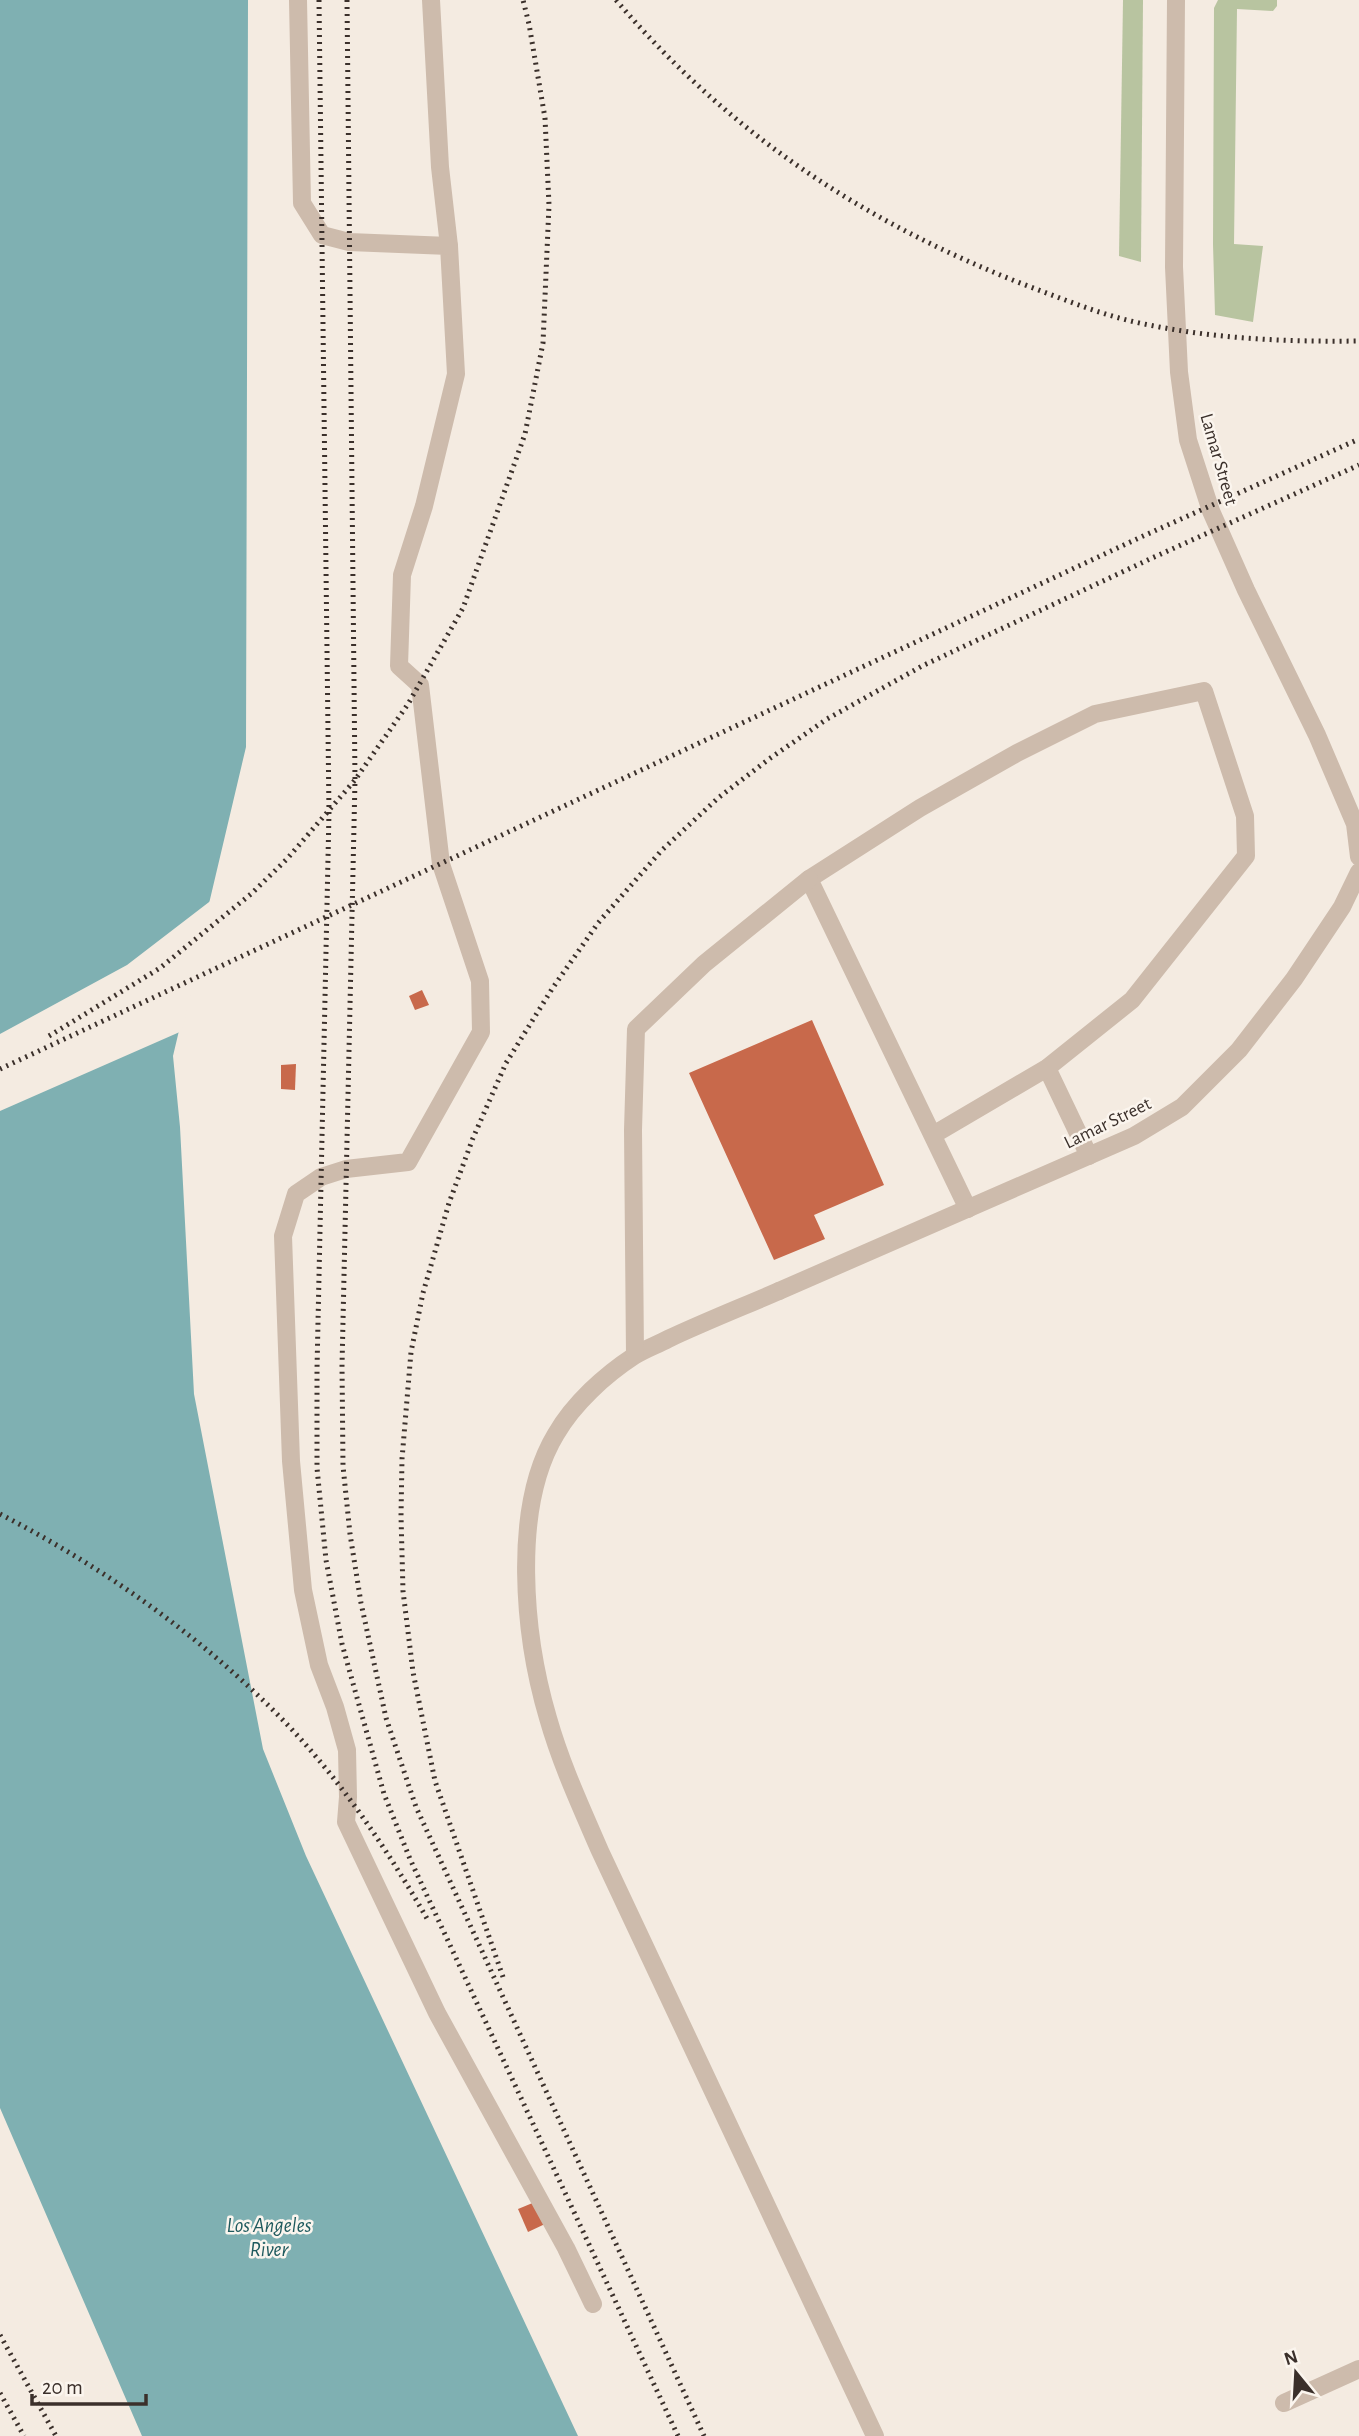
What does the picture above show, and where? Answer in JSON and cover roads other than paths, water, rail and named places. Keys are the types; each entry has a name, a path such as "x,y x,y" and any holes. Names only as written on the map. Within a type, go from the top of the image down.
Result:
{"street":[{"path":"298,0 302,203 322,235 349,242 449,246"},
{"path":"431,0 456,374 424,506 402,575 399,666 420,685 441,864 480,981 481,1032 408,1161 346,1169 321,1177 296,1194 283,1236 291,1461 303,1590 319,1665 347,1750 346,1822 437,2013 566,2248 593,2304"},
{"name":"Lamar Street","path":"1176,0 1174,267 1179,372 1188,440 1211,511 1246,590 1317,735 1355,824 1359,857"},
{"path":"635,1355 636,1029 704,964 809,879 920,808 1017,753 1095,714 1204,691 1245,817 1246,856 1132,1000 1046,1068 933,1135"},
{"name":"Lamar Street","path":"875,2436 600,1851 561,1757 537,1673 530,1625 527,1536 532,1499 555,1434 577,1405 635,1355 1134,1136 1182,1107 1239,1050 1294,979 1335,917 1359,872"},
{"path":"809,879 968,1209"},
{"path":"1046,1068 1089,1156"},
{"path":"1284,2403 1359,2369"}],"water":[{"name":"Los Angeles River","path":"0,0 248,0 246,747 173,1056 180,1127 194,1394 263,1749 306,1856 578,2436 142,2436 0,2108"}],"railway":[{"path":"319,0 329,812 317,1468 326,1560 342,1644 384,1794 410,1859 678,2436"},
{"path":"347,0 355,780 342,1366 343,1466 350,1534 361,1603 386,1718 416,1807 704,2436"},
{"path":"49,1036 160,968 251,894 287,859 355,780 408,704 463,608 525,434 543,343 549,205 545,118 523,0"},
{"path":"616,0 705,92 753,133 803,170 856,203 910,234 968,261 1088,308 1149,325 1254,339 1359,341"},
{"path":"0,1069 1141,537 1359,439"},
{"path":"503,1977 435,1781 413,1672 403,1591 401,1516 402,1459 411,1352 423,1293 449,1203 473,1138 506,1063 552,989 598,923 661,851 718,798 769,759 827,719 922,666 1359,465"},
{"path":"0,1514 38,1534 145,1602 212,1655 275,1712 340,1786 396,1866 429,1922"},
{"path":"0,2335 56,2436"},
{"path":"0,2393 24,2436"}]}
